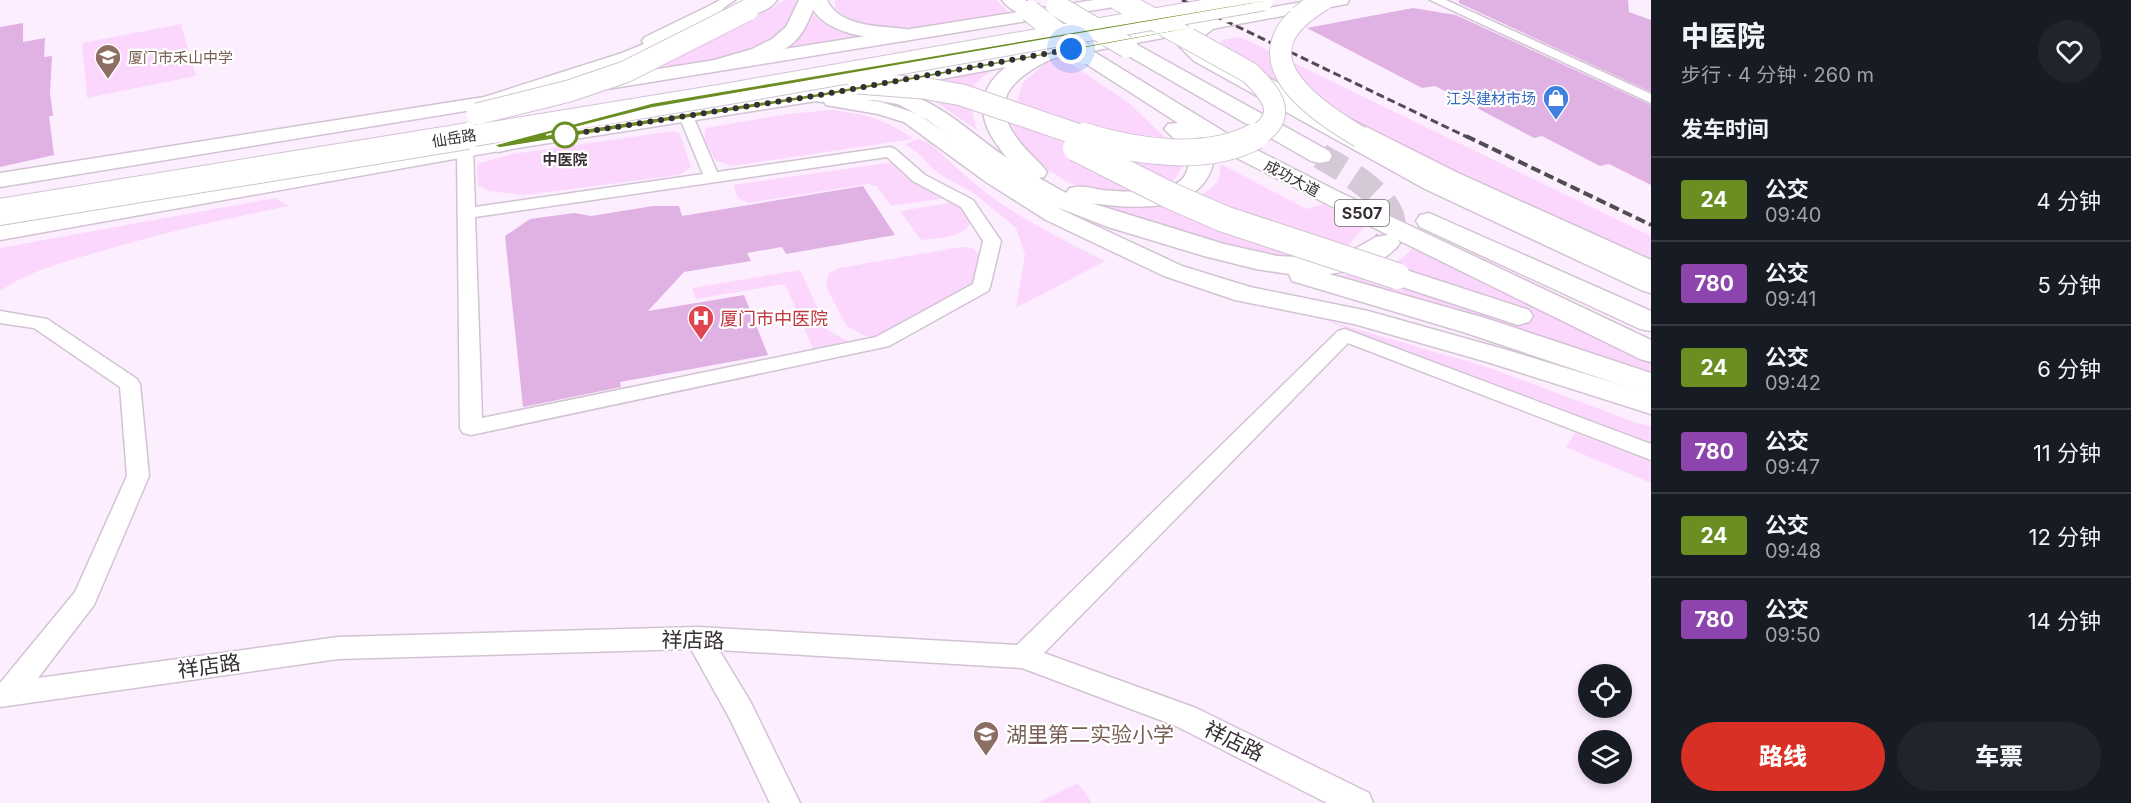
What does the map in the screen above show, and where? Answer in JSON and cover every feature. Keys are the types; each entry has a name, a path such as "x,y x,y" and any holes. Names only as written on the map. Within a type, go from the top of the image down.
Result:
{"highway":[{"path":"397,134 548,97 626,72 748,5 768,0"},
{"path":"718,65 757,54 778,44 793,33 808,0"},
{"path":"818,0 825,14 841,23 866,30 905,35"},
{"name":"成功大道","path":"1011,0 1025,5 1084,54 1233,147 1330,197 1651,352"},
{"path":"1092,0 1175,54 1294,126 1474,221 1651,301"},
{"path":"727,94 856,83 916,86 960,94 1082,137 1119,146 1157,151 1215,149 1243,142 1261,133 1272,121 1275,110 1274,99 1250,73 1119,0"},
{"name":"仙岳路","path":"0,199 1200,0"},
{"name":"仙岳路","path":"0,212 727,94 1263,0"},
{"path":"1323,0 1295,17 1282,38 1281,60 1289,77 1309,103 1360,137 1458,187 1651,272"},
{"name":"成功大道","path":"1054,3 1119,49 1246,131 1348,184 1651,322"},
{"path":"1208,25 1190,37 1189,46 1202,57 1434,184 1651,284"},
{"path":"1119,49 1320,156"},
{"path":"1048,53 1004,80 996,96 994,113 999,131 1011,148 1034,171 1058,186 1083,194 1118,200 1158,197 1187,189 1200,173 1202,159 1192,142 1130,95 1084,54"},
{"path":"820,95 867,93 904,98 926,107 994,160 1030,184 1075,206 1119,223 1474,325 1651,384"},
{"path":"499,145 652,105"},
{"path":"1003,108 1142,182 1199,209 1312,250 1569,333 1651,365"},
{"path":"1240,258 1310,267 1344,264 1370,255 1386,243"}],"main road":[{"path":"696,0 722,4"},
{"path":"0,180 1126,0"},
{"path":"0,233 499,145 820,95 1341,0"},
{"path":"1353,0 1327,10 1214,34 1204,41 1210,54 1450,178 1651,272"},
{"path":"621,61 644,45 722,4"},
{"path":"469,105 543,86 621,61 748,5"},
{"path":"773,103 827,101 854,103 911,117 994,177 1054,215 1173,271 1244,294 1345,335"},
{"path":"1244,294 1368,320 1497,356 1651,404"}],"street":[{"path":"1436,0 1651,99"},
{"path":"686,116 712,177"},
{"path":"465,152 471,428 882,342 981,287 992,241 967,204 919,178 890,152 467,213"},
{"path":"0,317 40,323 130,384 138,476 85,598 6,694"},
{"path":"1023,657 1345,335 1651,452"},
{"path":"698,638 740,710 785,803"},
{"name":"祥店路","path":"6,694 338,648 698,638 1023,657 1186,717 1358,803"}],"shaded area":[{"path":"786,0 804,0 814,16 823,21 843,29 872,35 645,73"},
{"path":"835,0 996,0 1011,14 944,25 895,28 872,26 852,19 835,8"},
{"path":"181,24 196,76 87,98 82,43"},
{"path":"1240,37 1651,236 1651,264 1333,115 1230,57 1221,47 1222,40"},
{"path":"1062,58 1129,103 1176,148 1181,168 1174,181 1141,193 1108,193 1069,183 1043,167 1019,142 1011,121 1023,82 1051,59"},
{"path":"1002,67 981,78 972,91 971,108 977,130 936,102 890,88"},
{"path":"831,110 875,118 914,139 732,166 715,160 704,140 706,128 787,114"},
{"path":"674,131 680,134 691,167 679,175 524,195 488,191 478,185 477,164 512,154"},
{"path":"918,139 930,143 978,186 1014,212 1105,261 1016,308 1025,255 1016,228 975,194 936,172 918,153 905,144"},
{"path":"894,162 900,165 910,178 946,198 891,206 876,186 868,184 748,203 738,198 733,185"},
{"path":"1221,164 1306,209 1323,204 1366,225 1345,249 1289,261 1253,254 1085,202 1136,207 1190,200 1205,193 1217,182"},
{"path":"275,198 289,206 125,244 50,267 0,291 0,248"},
{"path":"955,202 961,204 972,218 964,230 943,238 921,240 900,211"},
{"path":"961,247 972,248 981,257 976,286 878,338 865,336 847,326 826,287 828,274 839,268"},
{"path":"1413,248 1651,362 1651,376 1491,322 1328,276 1364,273 1384,268"},
{"path":"800,270 828,330 853,344 814,351 785,284 696,299 692,288"},
{"path":"1322,319 1487,367 1637,423 1651,426 1651,445"},
{"path":"1575,433 1651,462 1651,483 1566,447"},
{"path":"1078,783 1092,803 1038,803"}],"building":[{"path":"1459,0 1628,0 1629,12 1651,20 1651,92 1459,3"},
{"path":"1413,8 1456,15 1651,105 1651,185 1609,164 1600,166 1542,136 1534,138 1435,86 1422,88 1307,28"},
{"path":"23,23 23,42 45,38 44,57 52,56 50,93 53,116 49,116 54,155 0,167 0,27"},
{"path":"863,186 895,235 786,254 782,247 747,253 751,261 684,272 648,311 744,295 768,355 620,382 621,387 523,407 505,236 530,219 574,213 591,216 653,206 679,206 682,216"}],"tunnel":[{"path":"1320,156 1365,185 1385,204 1391,215 1393,226 1386,243"}],"railway":[{"path":"1182,0 1469,138"},
{"path":"1466,136 1651,225"}],"bus line":[{"name":"24","path":"1263,0 727,94 652,105 499,145 820,95 1342,0"}],"place":[{"name":"厦门市禾山中学","path":"108,80"},
{"name":"江头建材市场","path":"1556,121"},
{"name":"中医院","path":"565,135"},
{"name":"厦门市中医院","path":"701,341"},
{"name":"湖里第二实验小学","path":"986,757"}],"route":[{"path":"565,135 773,103 1071,49"}]}
